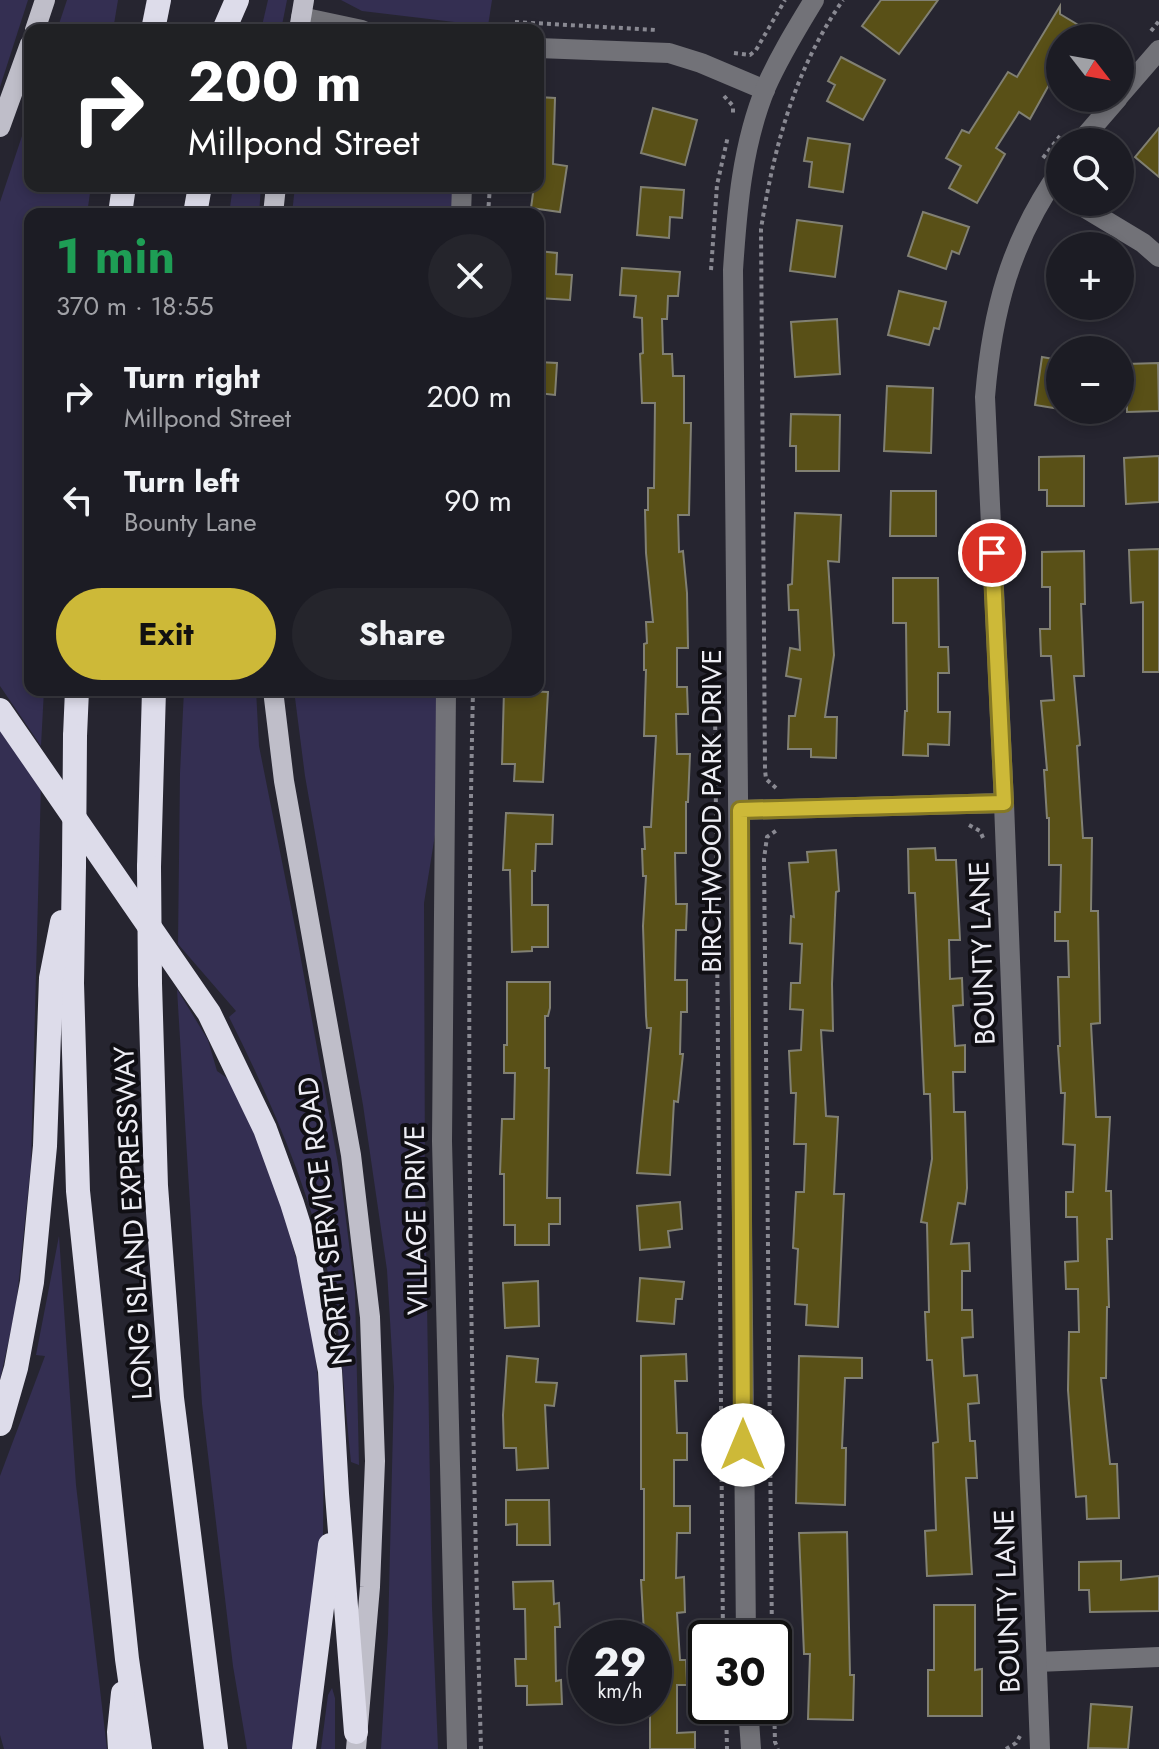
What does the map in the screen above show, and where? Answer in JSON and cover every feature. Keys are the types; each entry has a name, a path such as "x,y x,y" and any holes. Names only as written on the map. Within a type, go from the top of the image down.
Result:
{"highway":[{"path":"154,24 159,0"},
{"path":"225,24 229,0"},
{"path":"227,24 237,0"},
{"path":"0,1424 16,1368 32,1282 74,865 77,696"},
{"name":"LONG ISLAND EXPRESSWAY","path":"154,696 149,867 156,1186 172,1398 216,1749"},
{"path":"0,710 209,1013 265,1129 308,1254 330,1371 356,1741"},
{"name":"LONG ISLAND EXPRESSWAY","path":"62,981 78,1191 127,1659 140,1749"},
{"path":"304,1749 337,1494"},
{"path":"120,1749 127,1659"}],"main road":[{"path":"37,24 45,0"},
{"path":"0,127 24,61"},
{"name":"NORTH SERVICE ROAD","path":"274,696 284,781 351,1155 370,1317 375,1461 370,1587 356,1741"}],"street":[{"name":"BIRCHWOOD PARK DRIVE","path":"746,1620 733,270 738,198 749,142 765,90 814,0"},
{"path":"302,16 336,24"},
{"path":"544,48 669,53 765,90"},
{"path":"1134,79 1159,50"},
{"path":"1082,128 1101,112"},
{"name":"BOUNTY LANE","path":"1040,1749 1004,803 985,397 996,307 1020,242 1046,199"},
{"path":"1098,216 1143,243 1159,257"},
{"name":"VILLAGE DRIVE","path":"446,696 442,1141 457,1749"},
{"path":"740,810 1004,803"},
{"path":"1037,1662 1159,1657"},
{"path":"749,1724 751,1749"}],"path":[{"path":"780,790 766,779 765,770 761,229 770,172 786,114 800,77 843,0"},
{"path":"1036,170 1046,161"},
{"path":"473,696 471,1332 481,1749"},
{"path":"772,1620 764,847 772,831 781,829"},
{"path":"726,1724 727,1749"},
{"path":"775,1724 778,1749"}],"shaded area":[{"path":"0,0 28,0 0,87"},
{"path":"67,0 118,0 114,24 59,24"},
{"path":"268,0 287,0 282,24 262,24"},
{"path":"341,0 492,0 488,24 362,11"},
{"path":"24,130 24,192 90,192 88,208 24,208 24,696 44,696 41,746 0,686 0,202"},
{"path":"232,192 261,192 259,208 230,208"},
{"path":"294,192 462,192 461,208 293,208"},
{"path":"184,696 256,696 259,746 341,1180 355,1292 359,1465 351,1462 332,1291 302,1185 276,1117 229,1017 236,1011 178,944"},
{"path":"295,696 446,696 444,779 424,903 432,1607 438,1749 381,1749 388,1633 394,1387 387,1270 363,1105 305,776"},
{"path":"0,726 41,784 31,1164 16,1307 0,1380"},
{"path":"177,989 208,1040 217,1071 237,1085 272,1173 310,1307 324,1436 323,1535 295,1749 247,1749 233,1666 202,1404"},
{"path":"59,1236 76,1485 107,1749 4,1749 0,1735 0,1476 45,1356 36,1355"},
{"path":"332,1688 335,1698 335,1749 321,1749 328,1695"}],"building":[{"path":"881,0 938,0 899,54 862,26"},
{"path":"1060,6 1060,14 1077,24 1049,24"},
{"path":"1046,29 1046,90 1030,119 1019,112 996,148 1005,154 977,203 949,188 961,166 946,158 962,130 969,133 1008,72 1017,77"},
{"path":"841,57 885,80 863,120 827,101 835,85 828,81"},
{"path":"544,97 555,98 553,164 567,166 560,212 531,208 533,192 544,192"},
{"path":"653,108 697,120 685,165 641,153"},
{"path":"1159,128 1159,177 1135,157"},
{"path":"808,138 850,144 843,192 809,187 812,162 804,161"},
{"path":"641,187 684,190 682,218 670,217 669,238 637,235"},
{"path":"923,212 969,227 959,254 952,251 946,269 908,256"},
{"path":"797,220 842,226 835,277 790,271"},
{"path":"544,252 557,253 556,274 572,275 570,300 544,298"},
{"path":"622,268 680,272 678,296 668,296 667,319 662,319 663,354 672,354 673,376 684,376 684,423 691,423 689,515 678,515 679,552 683,551 687,593 688,648 677,648 677,687 687,687 688,714 676,714 677,754 690,754 686,853 675,853 676,904 687,904 686,930 676,930 675,980 687,980 687,1012 681,1012 680,1054 683,1054 678,1102 674,1101 670,1175 637,1173 651,1028 647,1028 646,1016 643,926 646,876 643,876 642,849 645,849 644,827 651,827 656,736 644,736 644,644 647,643 646,622 653,622 645,510 648,510 648,488 654,488 655,403 642,403 642,318 634,317 636,296 620,295"},
{"path":"899,291 946,302 939,329 934,328 929,345 888,335"},
{"path":"837,319 840,374 795,377 791,322"},
{"path":"1042,357 1046,358 1046,407 1035,405"},
{"path":"544,362 557,363 555,395 544,394"},
{"path":"1158,363 1159,411 1134,412 1134,364"},
{"path":"887,386 933,388 931,453 884,451"},
{"path":"791,414 840,415 839,471 796,471 796,446 790,446"},
{"path":"1084,456 1084,506 1047,506 1047,490 1039,490 1039,457"},
{"path":"1159,456 1159,502 1126,504 1124,458"},
{"path":"891,491 936,491 936,536 890,536"},
{"path":"795,513 841,515 839,562 828,561 834,655 825,717 837,717 836,758 811,757 811,749 788,749 789,716 795,716 801,679 786,676 790,648 800,650 798,610 789,610 788,585 792,584"},
{"path":"1159,549 1159,672 1143,672 1143,602 1131,603 1129,550"},
{"path":"1084,551 1085,604 1081,604 1084,676 1074,676 1083,838 1092,838 1091,911 1098,911 1100,1023 1091,1024 1096,1117 1110,1117 1106,1191 1111,1191 1112,1239 1107,1239 1109,1307 1106,1378 1101,1378 1110,1464 1117,1464 1119,1518 1087,1519 1086,1496 1076,1497 1068,1390 1069,1332 1079,1332 1078,1289 1066,1289 1065,1262 1078,1261 1077,1217 1066,1217 1066,1192 1073,1192 1075,1145 1063,1144 1065,1093 1061,1093 1058,1046 1058,977 1069,977 1068,941 1055,941 1055,912 1060,912 1061,865 1049,865 1049,818 1044,770 1047,770 1041,701 1054,700 1051,656 1041,656 1040,629 1050,629 1050,587 1042,587 1042,552"},
{"path":"893,578 938,578 939,647 948,647 949,673 938,673 938,712 950,712 949,745 928,744 928,756 903,755 907,711 906,623 893,623"},
{"path":"544,692 548,692 543,782 514,781 515,764 502,764 504,696 544,696"},
{"path":"506,813 553,815 552,844 536,844 535,871 532,871 532,905 548,905 548,947 532,947 532,951 512,952 510,870 503,870"},
{"path":"935,848 936,860 956,860 960,940 949,940 950,979 962,978 963,1005 953,1006 955,1046 965,1045 965,1072 953,1072 954,1112 965,1112 967,1188 965,1204 958,1203 951,1244 969,1243 970,1271 962,1271 962,1310 972,1310 973,1337 962,1338 964,1376 977,1375 979,1403 968,1404 970,1441 975,1441 977,1478 966,1478 972,1574 927,1576 925,1531 936,1530 933,1443 938,1442 932,1360 927,1360 927,1223 921,1222 932,1159 930,1094 924,1094 915,893 909,893 908,849"},
{"path":"836,850 839,891 836,892 832,984 833,1031 821,1030 826,1116 838,1117 834,1194 844,1194 838,1327 806,1325 807,1305 795,1304 798,1249 793,1248 796,1192 804,1192 806,1144 794,1144 796,1093 791,1093 789,1051 801,1050 803,1010 790,1009 791,983 800,983 802,944 790,943 791,916 794,917 789,863 808,862 807,852"},
{"path":"507,982 550,982 550,1008 548,1016 545,1016 545,1068 549,1068 547,1198 560,1198 560,1224 549,1224 549,1245 515,1245 515,1225 504,1225 504,1174 500,1174 502,1119 514,1119 515,1073 504,1073"},
{"path":"680,1202 682,1229 668,1231 670,1247 640,1250 637,1206"},
{"path":"640,1278 684,1282 682,1299 676,1299 674,1324 637,1321"},
{"path":"538,1281 539,1326 505,1328 503,1283"},
{"path":"686,1354 687,1381 675,1381 677,1433 687,1433 687,1460 674,1460 674,1506 690,1506 690,1533 677,1533 676,1578 684,1577 685,1612 677,1613 680,1660 686,1660 687,1685 677,1685 677,1733 695,1732 695,1749 650,1749 650,1724 672,1724 672,1620 643,1620 641,1356"},
{"path":"507,1356 538,1359 536,1382 557,1383 554,1406 545,1405 548,1468 517,1470 516,1448 504,1448"},
{"path":"799,1356 862,1358 862,1378 845,1378 842,1448 846,1448 845,1505 796,1503"},
{"path":"506,1500 549,1500 550,1545 517,1545 517,1524 506,1525"},
{"path":"847,1532 850,1675 854,1675 853,1720 808,1719 810,1654 804,1654 799,1533"},
{"path":"1121,1561 1121,1580 1159,1576 1159,1611 1090,1612 1089,1590 1079,1590 1079,1562"},
{"path":"553,1581 554,1604 559,1603 560,1627 555,1627 556,1681 561,1680 562,1704 527,1705 527,1686 516,1686 515,1659 526,1659 525,1609 514,1609 513,1582"},
{"path":"934,1605 975,1605 975,1670 982,1669 982,1716 928,1716 928,1670 934,1670"},
{"path":"1091,1704 1132,1707 1128,1749 1088,1748"}],"route":[{"path":"743,1445 740,810 1004,803 992,553"}]}
